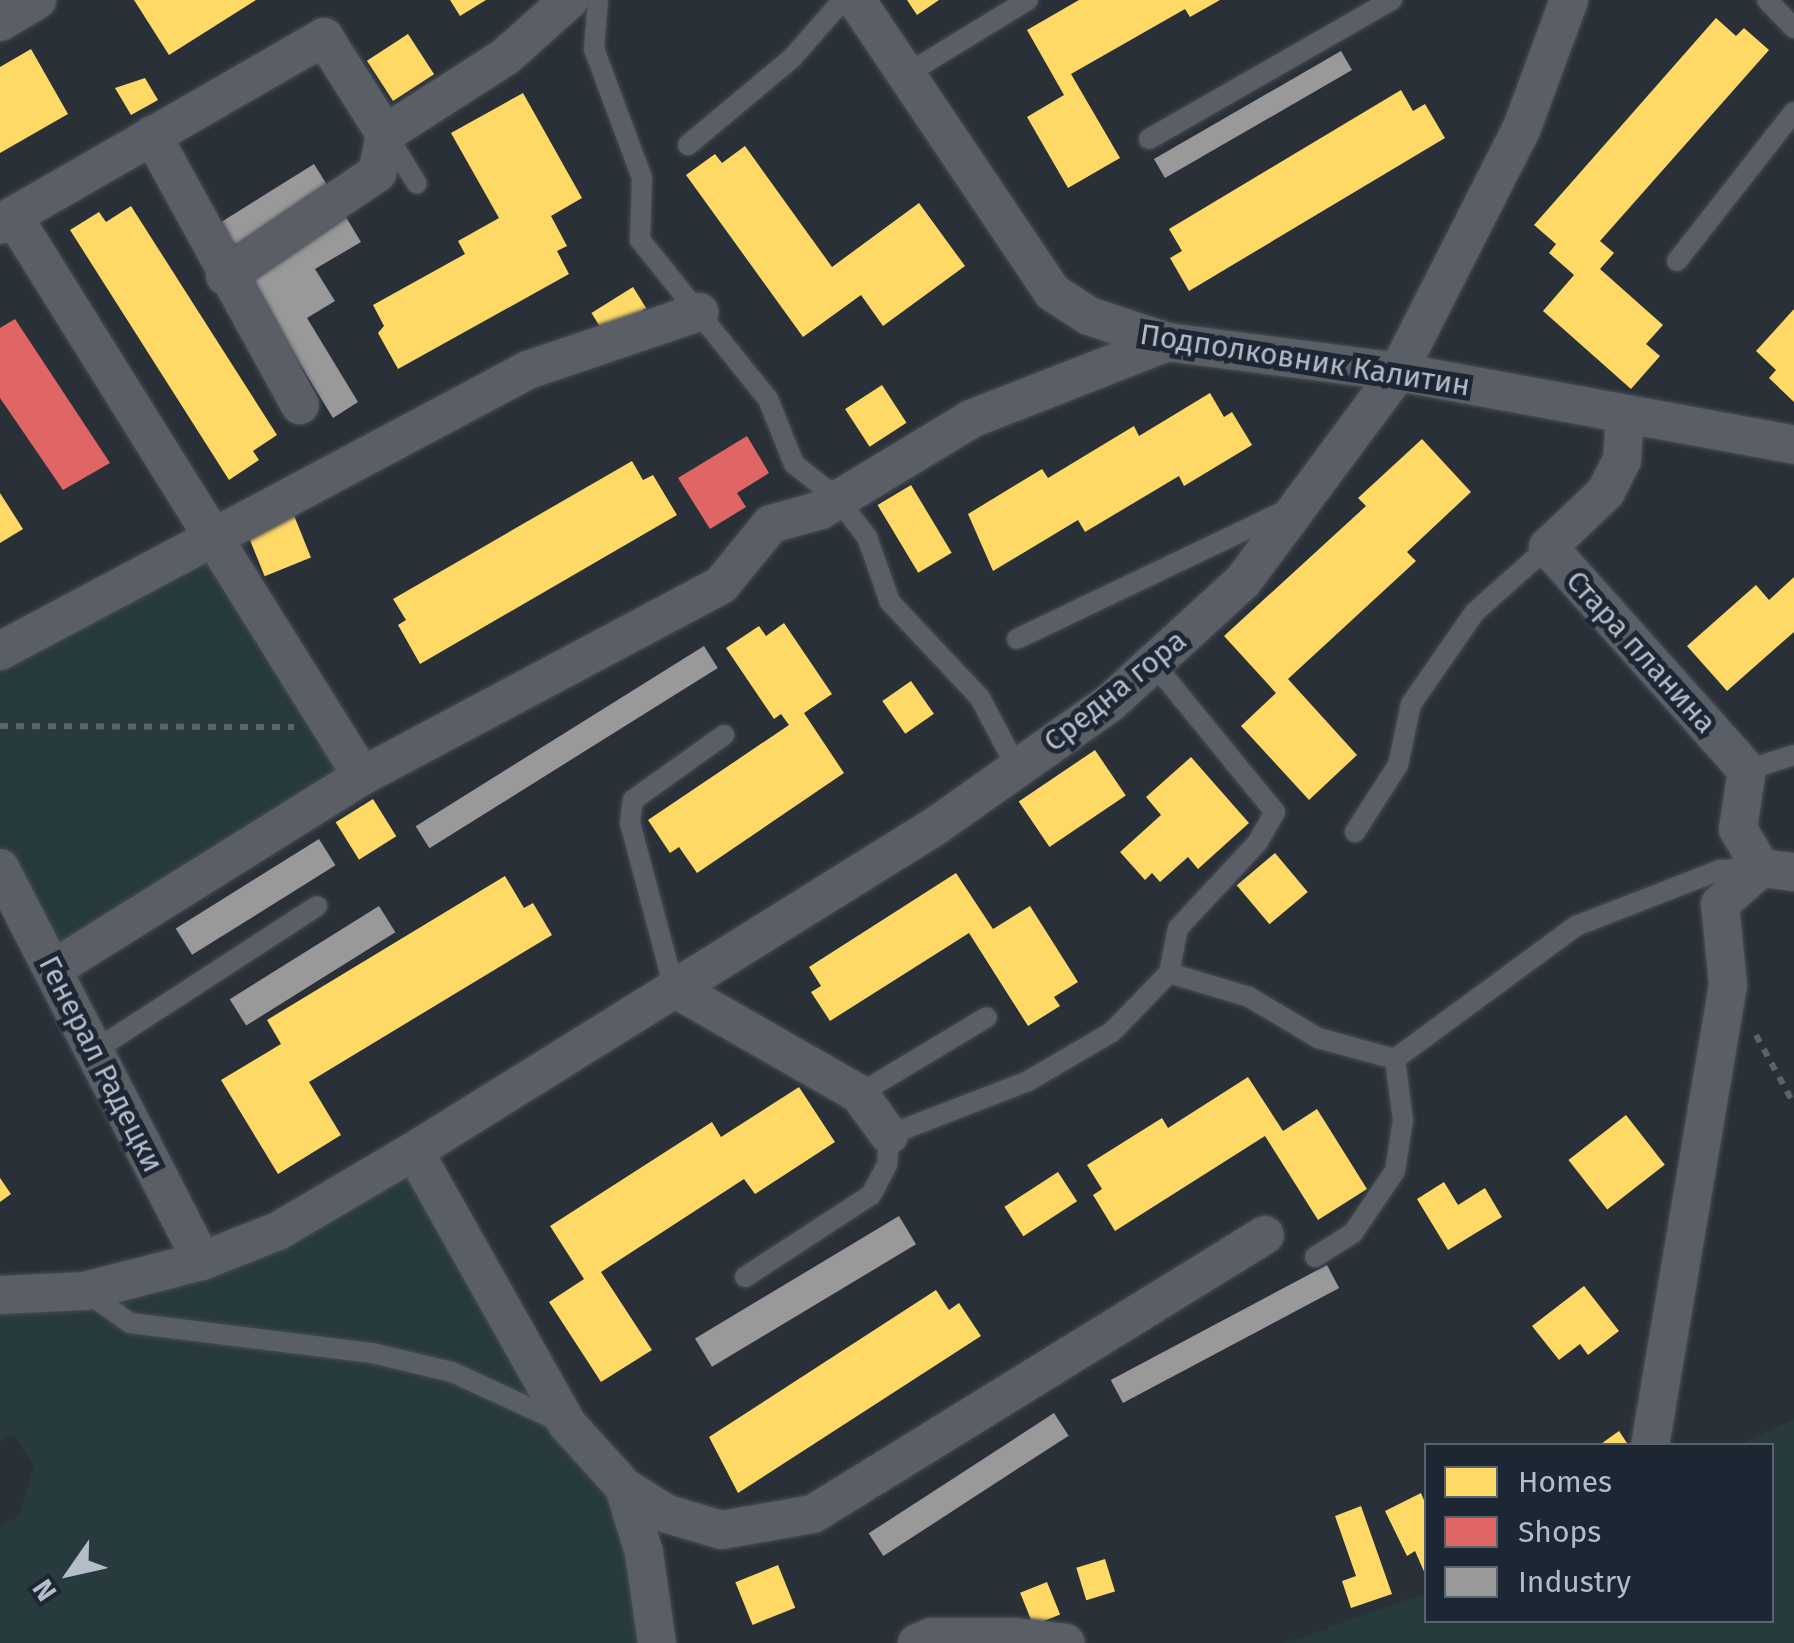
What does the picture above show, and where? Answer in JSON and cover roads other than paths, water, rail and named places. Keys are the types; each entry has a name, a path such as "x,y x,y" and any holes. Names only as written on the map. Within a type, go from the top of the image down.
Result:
{"street":[{"path":"0,22 37,0"},
{"path":"224,276 376,172 386,134 504,56 569,0"},
{"name":"Подполковник Калитин","path":"856,0 1052,292 1089,316 1167,342 1398,372 1625,418 1794,445"},
{"name":"Средна гора","path":"0,1295 85,1291 202,1261 278,1231 674,988 1016,768 1156,664 1243,581 1398,372 1521,130 1569,0"},
{"path":"362,776 213,535 6,220 324,38 386,134"},
{"path":"152,135 193,200 224,276 300,405"},
{"path":"0,651 528,370 700,312"},
{"path":"52,970 362,776 721,585 771,524 820,510 971,419 1167,342"},
{"name":"Стара планина","path":"1625,418 1622,460 1606,492 1548,548 1746,770"},
{"path":"1651,1443 1728,985 1720,904 1777,870 1738,829 1746,770"},
{"name":"Генерал Радецки","path":"0,868 202,1261"},
{"path":"674,988 859,1094 889,1136"},
{"path":"414,1151 568,1425 624,1488 667,1514 722,1530 813,1514 1265,1235"},
{"path":"624,1488 644,1553 657,1643"},
{"path":"917,1643 931,1637 1060,1638 1066,1643"}],"lane":[{"path":"598,0 594,48 642,178 640,240 768,399 794,464 836,497 867,537 890,602 980,698 1016,768"},
{"path":"688,144 792,58 843,0"},
{"path":"905,74 1028,0"},
{"path":"1149,139 1392,0"},
{"path":"1767,0 1794,28"},
{"path":"1677,261 1794,112"},
{"path":"386,134 417,184"},
{"path":"1018,640 1297,504"},
{"path":"1356,832 1398,765 1411,704 1474,612 1548,548"},
{"path":"745,1277 872,1195 888,1165 889,1136 1028,1081 1112,1032 1168,973 1178,928 1258,842 1275,812 1156,664"},
{"path":"674,988 630,822 633,800 724,734"},
{"path":"1746,770 1794,754"},
{"path":"1395,1059 1576,926 1720,870 1777,870"},
{"path":"94,1052 317,906"},
{"path":"1168,973 1248,997 1318,1038 1395,1059"},
{"path":"859,1094 987,1017"},
{"path":"1315,1257 1353,1233 1394,1171 1403,1120 1395,1059"},
{"path":"85,1291 130,1323 372,1353 452,1372 568,1425"}]}
